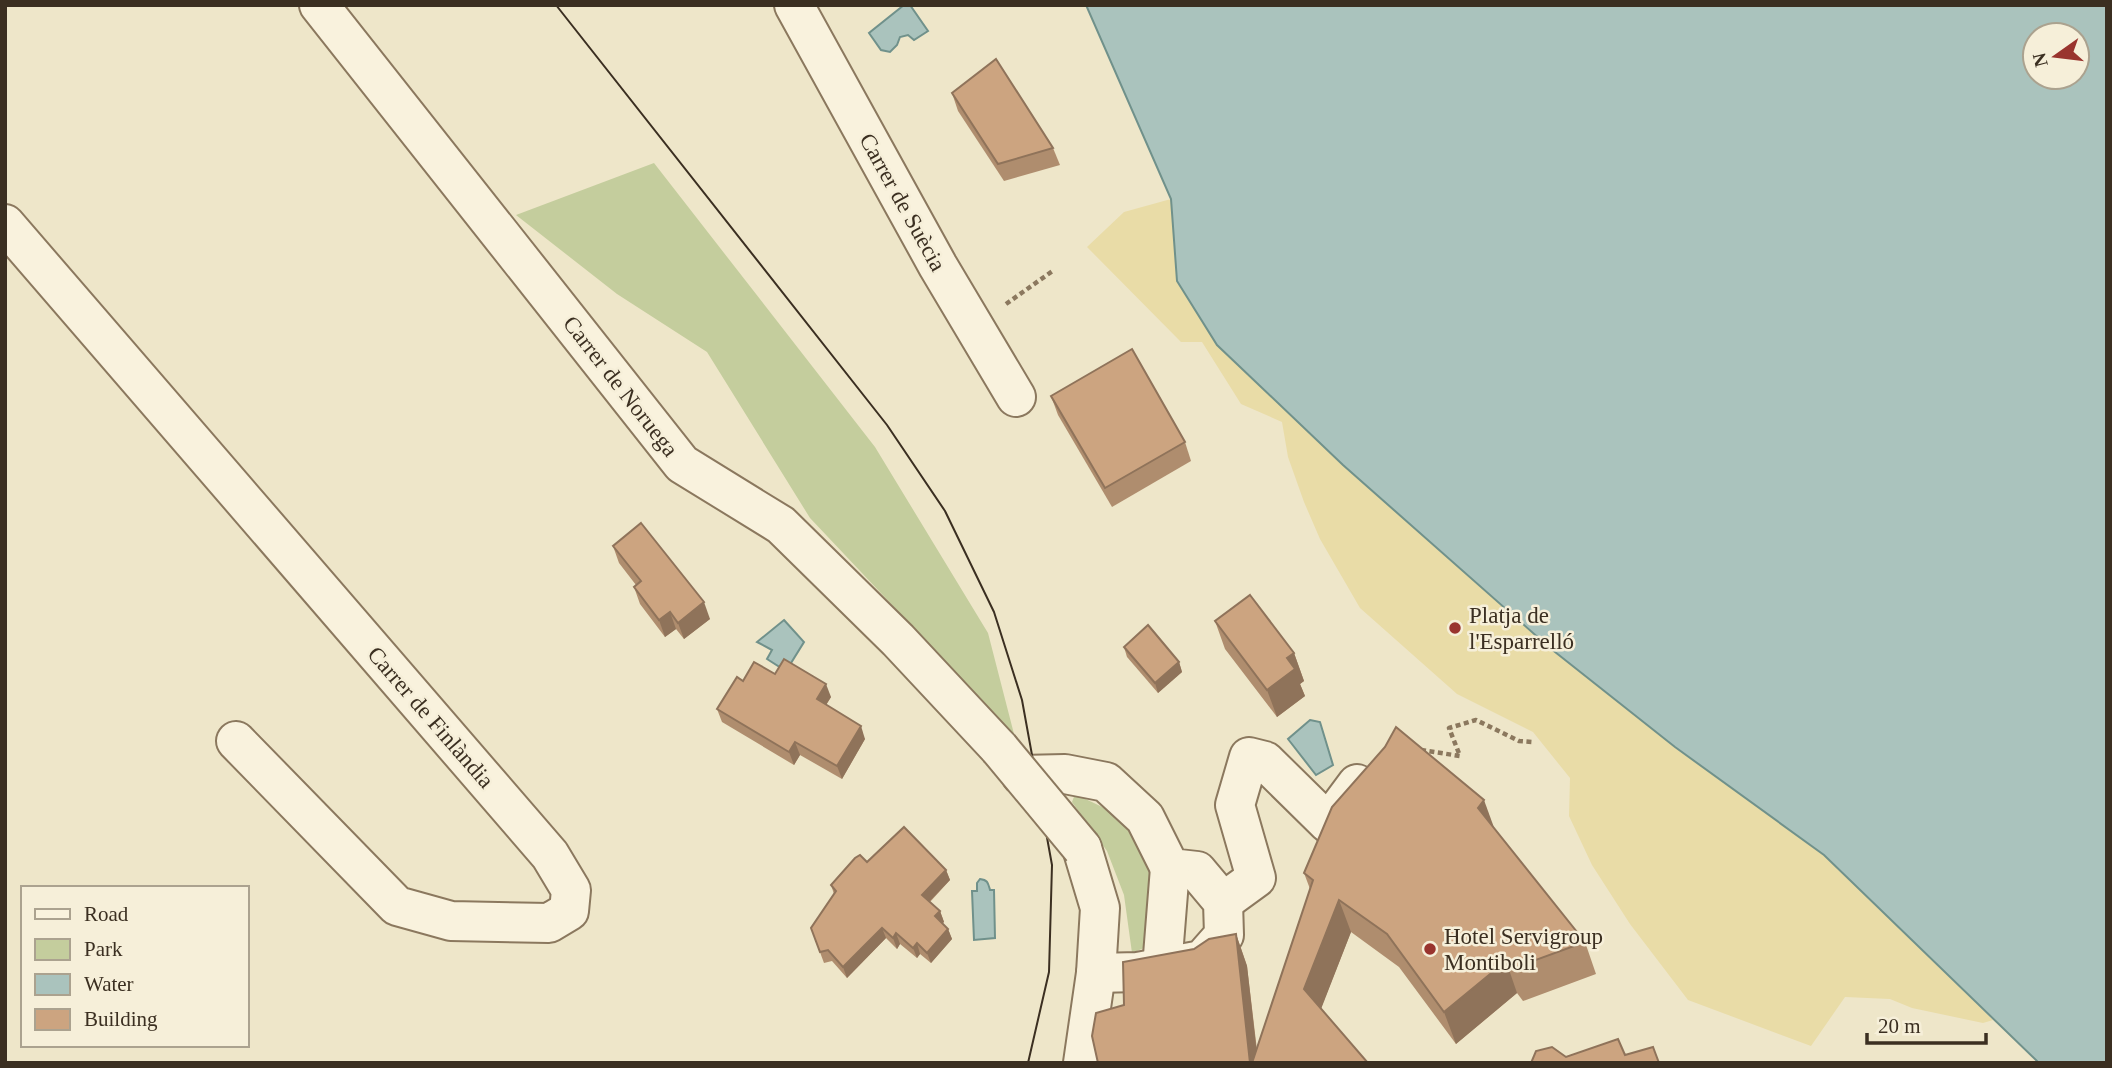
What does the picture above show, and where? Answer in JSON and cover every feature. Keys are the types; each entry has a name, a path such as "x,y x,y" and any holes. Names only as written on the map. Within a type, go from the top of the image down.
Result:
{"street":[{"name":"Carrer de Noruega","path":"319,5 682,464 781,525 898,640 1010,761 1082,848 1100,908 1096,973"},
{"name":"Carrer de Suècia","path":"794,5 932,255 1016,397"},
{"name":"Carrer de Finlàndia","path":"5,223 550,855 571,890 569,911 550,923 451,922 397,906 236,741"},
{"path":"1223,902 1256,878 1235,805 1249,757 1265,761 1328,823 1357,783"},
{"path":"1010,761 1106,782 1145,818 1170,868 1162,968"},
{"path":"1083,1063 1096,973 1138,972 1202,960 1224,934 1223,902 1197,871 1170,868"}],"path":[{"path":"1005,305 1054,270"},
{"path":"1408,748 1460,756 1449,728 1476,720 1519,741 1532,742"}],"green space":[{"path":"654,163 875,447 988,633 1014,734 810,518 707,352 617,294 516,215"},
{"path":"1075,794 1117,814 1140,844 1160,909 1144,948 1132,953 1124,895 1107,851 1072,802"}],"sand":[{"name":"Platja de l'Esparrelló","path":"1171,199 1177,281 1217,345 1343,465 1550,648 1675,747 1824,855 1993,1020 1983,1023 1912,1008 1890,999 1845,997 1811,1046 1688,1000 1630,924 1592,865 1569,816 1570,778 1533,732 1457,694 1360,608 1320,539 1304,502 1288,457 1282,422 1241,404 1202,342 1181,342 1087,247 1124,212"}],"water":[{"path":"904,5 910,5 928,31 914,40 908,35 900,37 890,52 881,50 869,33"},
{"path":"1086,5 2107,5 2107,1063 2039,1063 1824,855 1675,747 1550,648 1343,465 1217,345 1177,281 1171,199"},
{"path":"784,620 804,642 786,671 767,659 772,650 757,642"},
{"path":"1310,720 1320,722 1333,765 1316,775 1288,739"},
{"path":"980,879 987,882 990,890 994,890 995,938 974,940 972,891 977,891"}],"building":[{"path":"996,59 1053,148 998,164 952,93"},
{"path":"1132,349 1185,442 1105,488 1051,396"},
{"path":"641,523 704,602 678,623 670,612 659,620 634,587 641,581 613,546"},
{"path":"1250,595 1294,653 1287,658 1295,669 1267,690 1215,621"},
{"path":"1148,625 1179,662 1155,683 1124,647"},
{"path":"784,659 826,684 817,699 861,726 837,766 795,742 789,752 717,709 737,677 743,681 754,662 775,674"},
{"path":"1396,727 1484,800 1478,808 1585,942 1511,969 1506,961 1444,1012 1387,934 1339,900 1304,989 1368,1063 1252,1063 1313,880 1304,873 1332,807 1385,747"},
{"path":"904,827 946,870 922,895 940,911 935,916 948,929 927,953 917,943 913,948 896,933 893,938 882,928 843,967 828,950 820,952 811,928 836,891 831,885 855,858 860,855 867,862"},
{"path":"1236,934 1250,1063 1098,1063 1092,1036 1096,1013 1124,1005 1123,962 1194,949 1209,939"},
{"path":"1618,1039 1625,1055 1653,1047 1659,1063 1531,1063 1536,1051 1552,1047 1566,1057"}],"tram line":[{"path":"556,5 887,425 945,511 994,612 1022,700 1052,865 1049,972 1028,1063"}],"place":[{"name":"Platja de l'Esparrelló","path":"1455,628"},
{"name":"Hotel Servigroup Montiboli","path":"1430,949"}]}
